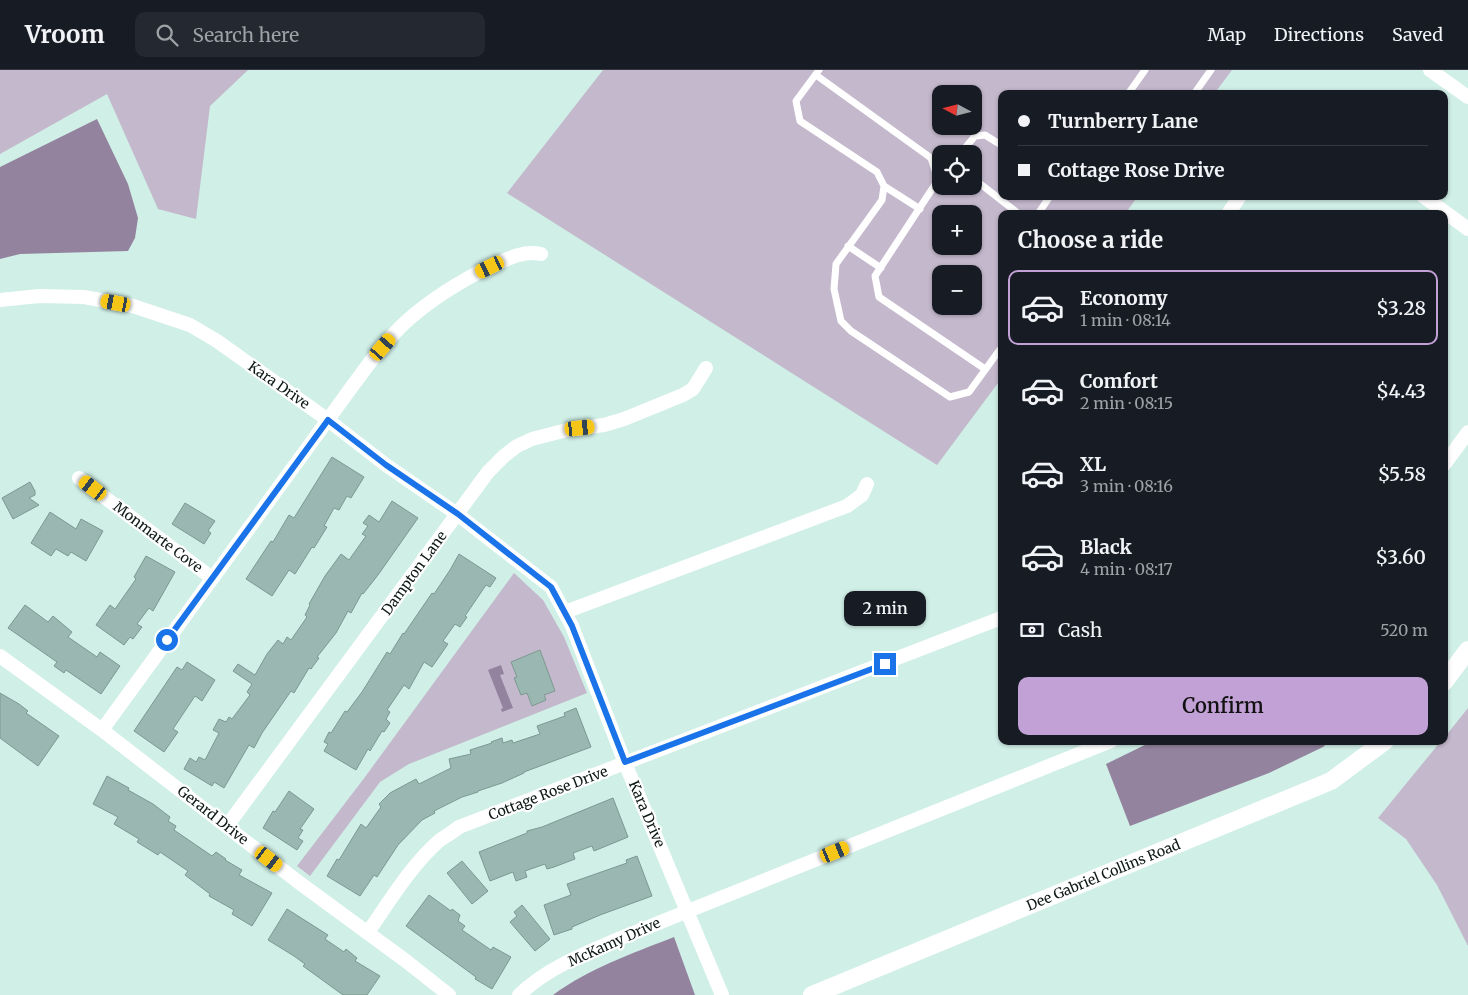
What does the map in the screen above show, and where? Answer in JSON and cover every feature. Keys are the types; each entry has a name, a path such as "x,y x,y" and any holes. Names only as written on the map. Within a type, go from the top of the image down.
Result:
{"street":[{"path":"1430,70 1468,97"},
{"path":"1448,217 1468,229"},
{"path":"102,730 386,343 408,320 468,278 504,260 525,254 541,254"},
{"name":"Kara Drive","path":"0,300 39,296 84,297 133,306 190,325 217,341 328,420 386,465 458,514 551,587 566,612 625,762 722,995"},
{"name":"Dampton Lane","path":"227,826 488,472 504,456 517,446 548,434 611,423 683,395 692,389 706,368"},
{"path":"1448,460 1468,432"},
{"name":"Monmarte Cove","path":"79,478 212,578"},
{"path":"566,612 847,506 862,495 867,484"},
{"name":"Cottage Rose Drive","path":"368,932 408,875 440,840 459,828 625,762 997,621"},
{"path":"1448,677 1468,650"},
{"name":"Gerard Drive","path":"0,656 102,730 449,995"},
{"name":"McKamy Drive","path":"519,995 546,975 575,958 1102,745"},
{"name":"Dee Gabriel Collins Road","path":"812,995 1331,781 1380,745"}],"lane":[{"path":"1132,90 1146,70"},
{"path":"1197,90 1211,70"},
{"path":"932,159 817,73 796,101 800,121 878,172 884,186 882,200 836,264 834,289 841,321 851,331 950,397 969,392 998,352"},
{"path":"968,145 975,136 985,134 998,143"},
{"path":"982,185 998,197"},
{"path":"884,186 920,209"},
{"path":"932,190 875,276 879,296 985,369"},
{"path":"1002,200 1015,210"},
{"path":"848,246 881,268"}],"shaded area":[{"path":"0,70 248,70 210,106 196,219 158,209 107,94 0,154"},
{"path":"603,70 1232,70 1217,90 998,90 998,200 1135,200 1128,210 998,210 998,383 937,465 507,193"},
{"path":"97,119 128,184 138,218 135,238 128,251 20,254 0,259 0,167"},
{"path":"514,573 543,600 564,637 587,693 409,764 380,782 310,876 297,866 365,777"},
{"path":"501,665 504,674 500,675 513,708 502,712 501,709 503,708 488,670"},
{"path":"1468,708 1468,946 1437,885 1406,839 1378,818 1438,745 1448,745 1448,733"},
{"path":"1145,745 1325,745 1269,773 1130,826 1106,764"},
{"path":"674,937 695,995 553,995 596,969"}],"building":[{"path":"332,457 364,477 351,498 347,496 339,510 334,508 324,526 327,527 314,548 312,547 295,574 289,570 272,596 246,579 271,541 273,542 289,515 294,518"},
{"path":"30,482 35,495 29,498 39,505 13,519 2,498"},
{"path":"392,501 418,518 378,575 362,593 351,613 348,611 336,633 317,657 319,658 311,669 309,668 294,693 291,691 254,748 249,745 224,788 214,782 212,786 184,769 190,758 196,762 199,757 205,760 219,733 213,730 219,719 226,722 229,717 232,719 250,695 247,692 252,684 233,671 238,664 255,675 267,654 278,640 283,644 287,637 291,640 307,617 305,615 309,604 325,576 341,554 349,560 366,536 362,534 368,526 363,523 369,515 379,522"},
{"path":"185,503 215,521 208,531 211,533 204,544 172,524"},
{"path":"50,512 76,529 81,519 103,531 86,561 71,552 68,556 56,549 51,556 31,543"},
{"path":"459,554 496,578 490,587 486,585 465,616 467,617 460,627 455,624 443,641 448,644 432,667 424,662 409,689 404,685 387,710 390,712 386,719 390,723 384,732 382,731 370,751 368,749 356,770 324,751 328,744 324,742 329,732 331,733 345,711 347,712 362,692 387,652 390,654 432,593 434,594"},
{"path":"146,556 175,572 153,611 149,608 137,624 142,627 133,639 130,637 124,645 96,625 110,605 115,609 136,579 134,577"},
{"path":"25,605 48,622 53,616 72,632 68,637 97,657 100,652 120,666 101,694 66,670 64,673 54,666 57,662 8,628"},
{"path":"540,650 555,691 544,695 546,700 532,706 527,693 521,695 514,678 517,677 511,662"},
{"path":"187,662 215,680 202,701 195,696 173,729 178,732 164,752 134,731 177,667 182,670"},
{"path":"0,693 19,704 28,711 26,713 59,736 38,766 0,738"},
{"path":"576,708 591,747 462,797 434,811 435,813 422,820 398,845 377,877 374,875 360,896 327,876 361,824 366,828 381,807 379,804 390,793 416,779 419,784 451,768 449,759 471,754 470,750 502,738 503,743 512,740 513,743 540,734 537,726 565,716 564,713"},
{"path":"107,776 129,788 128,790 153,804 170,817 168,821 176,826 174,830 212,856 216,852 242,870 239,875 272,893 252,926 232,914 234,910 209,896 210,894 185,875 188,871 160,852 158,855 137,842 139,839 114,824 118,817 93,804"},
{"path":"289,791 314,809 300,829 303,830 298,838 303,841 297,850 263,828 273,811 275,812"},
{"path":"613,798 628,837 594,851 592,846 573,853 575,859 554,867 547,869 545,864 525,871 527,877 516,881 513,872 490,881 479,852 527,833 527,831 542,827"},
{"path":"637,856 652,896 600,915 572,927 572,929 554,935 544,905 571,895 567,884 627,863 626,860"},
{"path":"462,861 488,891 472,904 447,873"},
{"path":"429,895 451,911 452,909 460,915 458,921 465,926 462,930 491,950 493,947 511,957 492,989 475,979 476,977 406,926"},
{"path":"522,905 550,939 535,951 510,922 517,916 514,912"},
{"path":"287,909 328,935 325,939 344,952 346,949 357,958 355,961 380,976 367,995 343,995 303,966 305,964 268,940"}],"route":[{"path":"167,640 328,420 386,465 458,514 551,587 572,626 625,762 885,664"}]}
